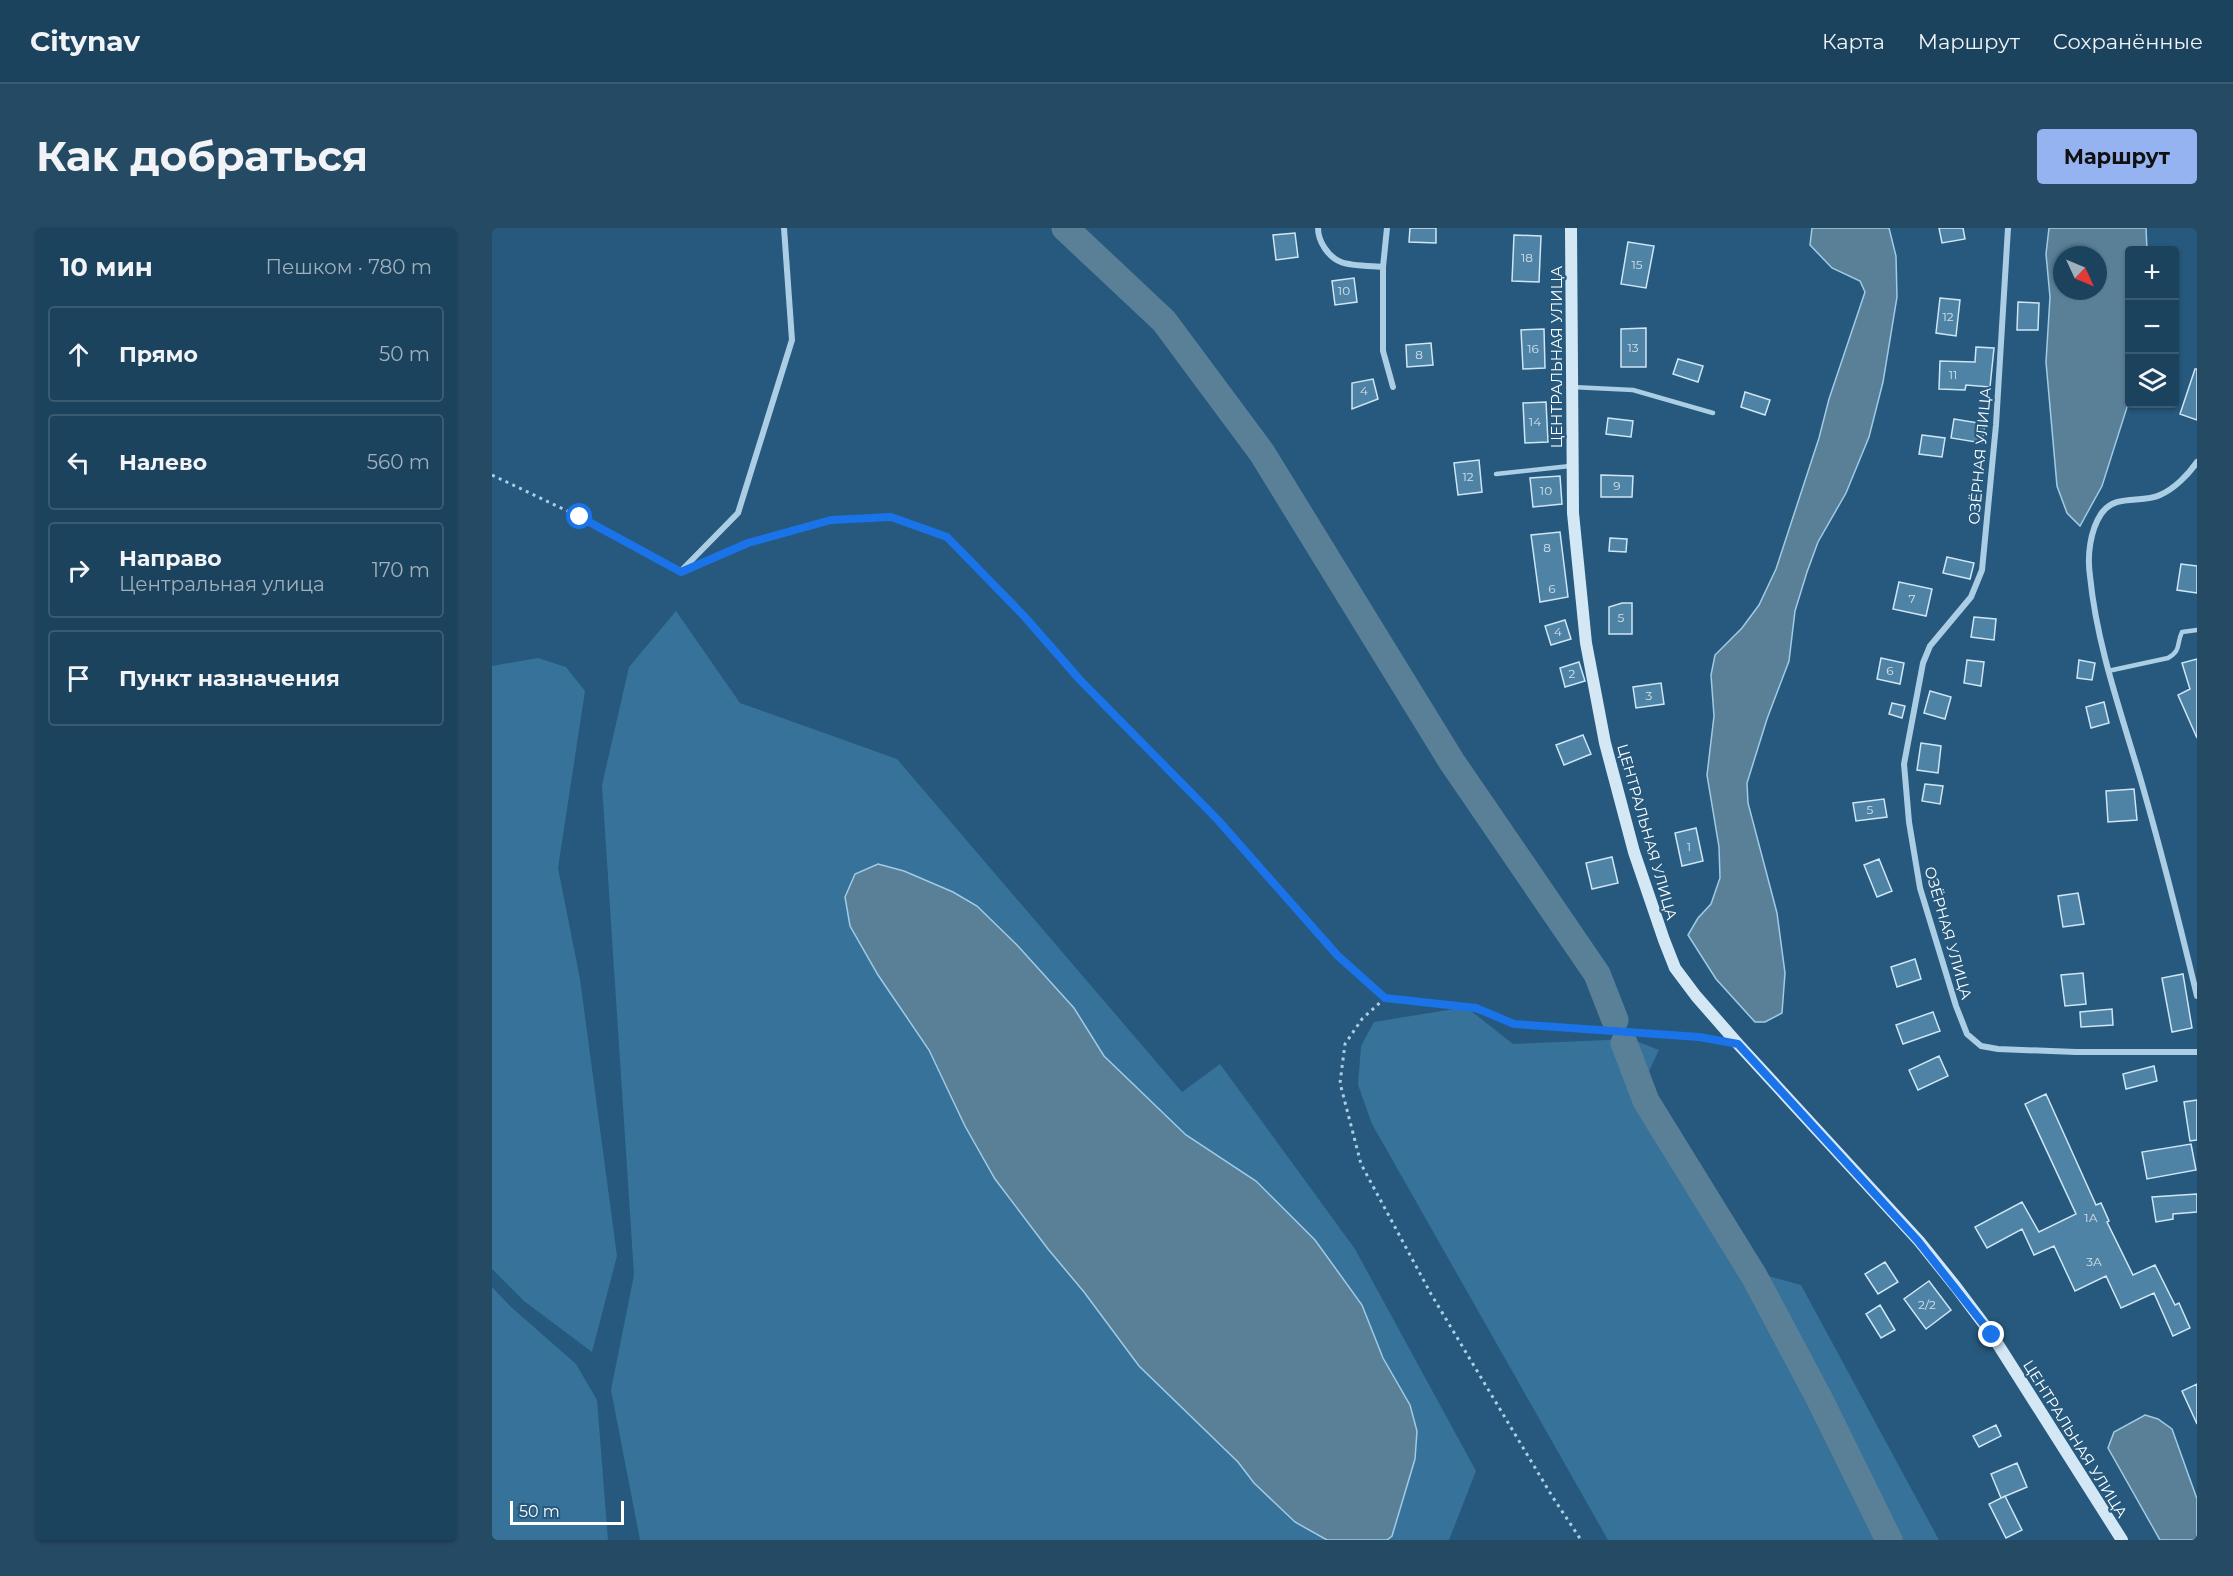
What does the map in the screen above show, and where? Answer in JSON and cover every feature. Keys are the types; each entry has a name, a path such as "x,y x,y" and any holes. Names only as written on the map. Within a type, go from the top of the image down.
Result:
{"street":[{"path":"681,572 738,513 792,340 784,228"},
{"path":"1318,228 1318,236 1322,244 1341,262 1383,267"},
{"path":"1387,228 1383,267 1383,351 1393,387"},
{"name":"ЦЕНТРАЛЬНАЯ УЛИЦА","path":"1571,228 1573,513 1586,643 1605,743 1634,852 1675,968 1738,1044 1867,1184 1956,1287 1992,1335 2122,1540"},
{"name":"ОЗЁРНАЯ УЛИЦА","path":"2008,228 1996,425 1982,570 1971,597 1930,646 1923,663 1904,764 1909,822 1920,888 1956,1006 1967,1034 1982,1046 1998,1049 2076,1052 2197,1052"},
{"path":"2197,462 2177,485 2158,496 2111,504 2102,513 2091,543 2089,573 2108,671 2154,824 2197,996"}],"lane":[{"path":"1572,387 1633,390 1713,414"},
{"path":"1496,474 1573,466"},
{"path":"2108,671 2168,658 2175,654 2182,632 2197,630"}],"path":[{"path":"492,475 580,517 681,572 748,543 831,520 891,517 947,537 1024,616 1080,680 1217,819 1337,955 1385,998 1476,1008 1514,1024 1699,1037 1738,1044"},
{"path":"1385,998 1362,1019 1345,1044 1340,1083 1361,1164 1431,1294 1552,1496 1581,1540"}],"shaded area":[{"path":"1812,228 1889,228 1896,256 1897,297 1883,382 1869,437 1846,493 1818,542 1807,572 1795,611 1789,661 1767,719 1747,783 1748,803 1777,913 1785,973 1782,1013 1765,1022 1755,1022 1716,979 1688,935 1698,918 1711,904 1720,878 1719,847 1707,775 1714,716 1711,675 1715,655 1742,628 1759,605 1776,569 1865,292 1860,281 1832,268 1810,245"},
{"path":"2049,228 2146,228 2147,246 2125,246 2127,408 2102,486 2080,526 2067,513 2057,486 2046,362 2050,297 2046,254"},
{"path":"676,611 740,703 897,759 1182,1092 1220,1064 1355,1249 1476,1471 1449,1540 640,1540 611,1390 634,1275 602,785 629,667"},
{"path":"538,658 566,667 585,691 558,868 580,979 617,1256 592,1352 524,1301 492,1269 492,666"},
{"path":"878,864 904,871 953,892 977,906 1017,945 1074,1008 1104,1056 1186,1135 1256,1181 1315,1240 1362,1305 1383,1358 1410,1405 1417,1431 1415,1459 1392,1536 1387,1540 1327,1540 1295,1522 1254,1483 1238,1462 1139,1366 995,1179 965,1126 929,1050 878,975 850,926 845,897 855,874"},
{"path":"1466,1007 1513,1044 1631,1039 1659,1050 1635,1100 1671,1165 1753,1272 1801,1285 1939,1540 1608,1540 1372,1124 1358,1085 1361,1046 1374,1022"},
{"path":"492,1287 510,1306 576,1364 597,1400 608,1540 492,1540"},
{"path":"2145,1415 2158,1419 2172,1429 2197,1499 2197,1540 2160,1540 2108,1448 2114,1432"},
{"path":"1851,1466 1865,1479 1898,1540 1885,1540 1853,1481"}],"building":[{"path":"1410,228 1436,228 1436,243 1409,242"},
{"path":"1939,228 1963,228 1965,239 1942,243"},
{"path":"1295,233 1298,257 1276,260 1273,235"},
{"path":"1514,235 1541,236 1539,282 1512,281"},
{"path":"1628,242 1654,246 1646,288 1621,284"},
{"path":"1354,278 1357,302 1335,305 1332,281"},
{"path":"1940,298 1960,300 1956,336 1936,333"},
{"path":"2018,302 2039,303 2038,330 2017,330"},
{"path":"1646,328 1646,367 1621,367 1621,329"},
{"path":"1544,329 1545,368 1523,369 1521,330"},
{"path":"1431,343 1433,365 1407,367 1406,345"},
{"path":"1976,347 1994,348 1990,387 1966,385 1965,390 1939,389 1940,361 1975,362"},
{"path":"1678,359 1703,366 1698,382 1673,374"},
{"path":"2195,369 2197,369 2197,420 2180,414"},
{"path":"1373,379 1378,399 1352,409 1352,383"},
{"path":"1745,392 1770,400 1765,415 1741,407"},
{"path":"1546,402 1548,442 1525,443 1523,403"},
{"path":"1608,418 1633,421 1631,437 1606,434"},
{"path":"1954,419 1985,424 1982,443 1951,438"},
{"path":"1922,435 1945,438 1942,457 1919,454"},
{"path":"1479,460 1482,492 1458,495 1454,463"},
{"path":"1601,475 1633,476 1632,497 1601,497"},
{"path":"1560,476 1562,504 1533,507 1530,478"},
{"path":"1560,532 1568,597 1540,602 1531,535"},
{"path":"1610,538 1627,539 1626,552 1609,551"},
{"path":"1947,557 1974,563 1970,579 1943,573"},
{"path":"2181,564 2197,566 2197,593 2177,590"},
{"path":"1899,582 1932,589 1926,616 1893,609"},
{"path":"1632,603 1632,634 1609,634 1609,607"},
{"path":"1974,617 1996,619 1994,640 1971,637"},
{"path":"1565,620 1571,639 1551,645 1545,626"},
{"path":"1881,658 1904,663 1900,684 1877,679"},
{"path":"2197,659 2197,738 2178,695 2190,689 2182,663"},
{"path":"1967,660 1984,662 1981,686 1964,683"},
{"path":"2079,660 2095,663 2092,680 2077,678"},
{"path":"1579,662 1585,681 1565,687 1560,668"},
{"path":"1661,683 1664,704 1636,708 1633,687"},
{"path":"1930,691 1951,697 1945,719 1924,713"},
{"path":"2104,702 2109,723 2091,728 2086,707"},
{"path":"1892,703 1905,706 1902,718 1889,714"},
{"path":"1583,735 1591,754 1564,765 1556,745"},
{"path":"1921,743 1941,746 1938,773 1917,770"},
{"path":"1925,784 1943,786 1940,804 1922,801"},
{"path":"2134,789 2137,820 2108,822 2106,791"},
{"path":"1884,799 1887,817 1856,821 1853,803"},
{"path":"1696,828 1703,861 1682,866 1675,833"},
{"path":"1612,857 1618,883 1592,889 1586,863"},
{"path":"1879,859 1892,891 1877,897 1864,865"},
{"path":"2078,893 2084,924 2063,927 2058,896"},
{"path":"1915,959 1921,979 1897,987 1891,967"},
{"path":"2083,973 2086,1004 2065,1006 2061,975"},
{"path":"2183,974 2192,1028 2172,1032 2162,978"},
{"path":"2112,1009 2113,1025 2081,1027 2080,1012"},
{"path":"1933,1012 1940,1031 1903,1044 1896,1025"},
{"path":"1939,1056 1948,1076 1918,1090 1909,1070"},
{"path":"2154,1066 2157,1081 2126,1089 2123,1074"},
{"path":"2046,1094 2096,1205 2101,1203 2109,1221 2107,1222 2133,1275 2155,1265 2175,1305 2179,1303 2190,1328 2173,1336 2154,1293 2121,1308 2106,1276 2075,1291 2054,1246 2034,1255 2022,1229 1987,1248 1975,1227 2022,1202 2039,1232 2076,1214 2025,1104"},
{"path":"2197,1100 2197,1140 2190,1141 2184,1102"},
{"path":"2191,1144 2196,1170 2147,1179 2142,1152"},
{"path":"2197,1194 2197,1212 2173,1214 2173,1219 2156,1222 2152,1197"},
{"path":"1885,1262 1898,1282 1878,1294 1865,1274"},
{"path":"1929,1281 1951,1310 1926,1329 1904,1299"},
{"path":"1880,1305 1895,1330 1881,1338 1866,1314"},
{"path":"2197,1384 2197,1424 2182,1391"},
{"path":"1996,1425 2001,1436 1979,1447 1973,1436"},
{"path":"2017,1463 2027,1487 2001,1498 1991,1474"},
{"path":"2005,1496 2022,1530 2006,1538 1989,1504"}],"waterway":[{"path":"1065,228 1164,321 1262,453 1452,762 1597,974 1615,1020"},
{"path":"1624,1043 1646,1101 1754,1276 1819,1398 1889,1540"}],"route":[{"path":"580,517 681,572 748,543 831,520 891,517 947,537 1024,616 1080,680 1217,819 1337,955 1385,998 1476,1008 1514,1024 1699,1037 1738,1044 1918,1241 1992,1335"}]}
